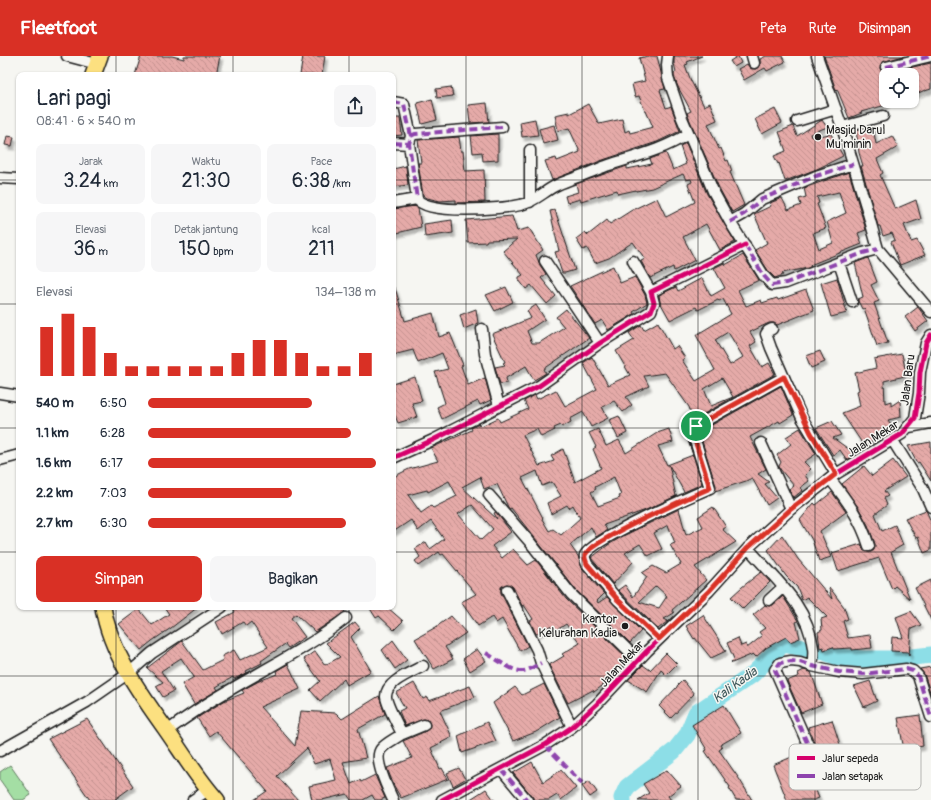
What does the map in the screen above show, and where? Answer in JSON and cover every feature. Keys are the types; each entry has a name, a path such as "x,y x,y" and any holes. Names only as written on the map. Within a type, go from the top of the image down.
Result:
{"highway":[{"path":"104,610 110,634 129,673 151,710 185,759 213,795"}],"street":[{"path":"67,56 97,65"},
{"path":"668,56 668,78 688,134 713,191 744,245 764,276 772,285 786,283 863,253 878,249"},
{"path":"817,56 842,126 878,249 931,312"},
{"path":"886,67 931,56"},
{"path":"396,103 404,104 417,199 422,204 447,209 507,207 530,202 558,184 610,165 646,154 678,141 688,134"},
{"path":"797,121 836,109"},
{"path":"842,126 883,116"},
{"path":"396,142 410,140 415,134 502,127"},
{"path":"530,150 530,202"},
{"path":"730,222 744,214 762,199 816,176 853,164"},
{"path":"0,178 16,179"},
{"path":"396,202 417,199"},
{"path":"651,292 744,245"},
{"path":"545,261 600,343"},
{"path":"396,457 433,440 539,386 600,343 651,310 654,304 651,292 633,261"},
{"path":"839,263 852,302"},
{"path":"482,329 485,354 499,406"},
{"path":"772,329 766,334 771,348 805,423 833,476 856,514 869,546"},
{"name":"Jalan Baru","path":"909,427 915,418 920,372 926,343 931,335"},
{"path":"659,639 618,600 587,564 585,558 586,554 598,544 636,522 710,488 694,437 693,432 696,426 784,377"},
{"path":"0,393 16,396"},
{"path":"909,427 931,424"},
{"name":"Jalan Mekar","path":"442,800 545,745 572,727 602,699 638,660 709,591 748,548 791,509 833,476 893,441 909,427"},
{"path":"893,441 920,484 931,507"},
{"path":"761,443 791,509"},
{"path":"0,460 16,456"},
{"path":"489,495 529,541 571,594 638,660"},
{"path":"748,548 799,607 808,625 813,647 813,664"},
{"path":"769,600 783,587"},
{"path":"507,590 537,650 541,663 572,727"},
{"path":"0,751 87,702 129,673 152,653 217,610"},
{"path":"167,731 222,694 310,644 346,618"},
{"path":"808,744 775,670 780,664 800,662 813,664 839,672 863,674 906,669 913,671 918,676 931,717"},
{"path":"402,734 388,703 386,696 388,688 393,683 423,666"},
{"path":"392,800 380,768 379,755 381,750 402,734 424,726"},
{"path":"502,769 527,800"},
{"path":"193,800 213,795"}],"green space":[{"path":"10,765 31,795 23,800 14,800 0,780 0,772"}],"building":[{"path":"141,56 172,56 184,59 184,56 220,56 217,72 136,72"},
{"path":"303,56 325,56 322,72 300,72"},
{"path":"657,56 665,89 660,90 666,108 671,106 680,131 657,142 603,160 552,180 545,161 556,158 557,161 580,152 569,128 558,131 555,115 569,112 569,114 588,104 599,124 622,119 625,132 629,130 630,133 653,127 639,96 635,97 632,84 645,81 639,58"},
{"path":"674,56 702,56 687,62 688,64 685,65 691,81 704,106 710,103 717,120 708,124 719,149 721,148 726,161 728,160 732,171 730,172 744,205 732,212 719,188 688,116 687,113 691,111 674,77 674,73 676,72"},
{"path":"738,56 741,63 734,67 730,61"},
{"path":"766,56 782,56 785,62 767,71 765,68 744,80 738,69 747,64 750,68 756,69 760,65 760,59"},
{"path":"824,56 904,56 882,62 879,68 879,107 861,112 862,113 849,118 837,89 836,90"},
{"path":"931,63 931,89 919,93 919,68 908,68"},
{"path":"451,87 453,96 437,98 436,89"},
{"path":"432,99 437,120 422,124 417,103"},
{"path":"487,103 489,122 470,123 468,105"},
{"path":"775,109 782,123 762,134 755,119"},
{"path":"396,118 400,118 402,135 396,136"},
{"path":"535,119 538,135 522,137 520,122"},
{"path":"822,120 827,127 810,134 811,137 831,134 843,156 817,169 785,181 779,163 778,164 774,156 786,151 779,132 793,126 797,136"},
{"path":"554,125 558,140 543,144 539,129"},
{"path":"873,127 876,144 892,136 898,147 877,159 883,173 880,175 895,209 916,200 921,219 904,225 911,242 917,240 925,255 900,265 891,242 895,240 892,233 883,236 880,226 878,226 861,166 863,166 859,153 856,130"},
{"path":"498,134 498,160 483,161 482,152 473,153 471,136"},
{"path":"7,136 14,137 12,146 5,145"},
{"path":"459,137 461,151 463,151 465,171 484,170 485,202 456,203 456,200 440,201 427,198 423,195 418,163 421,163 418,140"},
{"path":"686,143 707,194 735,242 720,250 706,224 683,237 695,260 674,271 673,267 650,278 641,261 645,259 633,242 609,258 595,263 587,248 583,250 576,239 585,232 588,235 607,220 610,224 632,210 657,198 666,217 695,202 688,184 692,182 691,179 686,180 683,174 652,188 618,194 617,190 581,201 580,199 567,203 565,196 578,192 576,184 627,166 627,169 652,164 650,159 666,153 673,170 686,164 680,146"},
{"path":"406,166 408,185 396,187 396,168"},
{"path":"849,172 866,230 858,233 862,244 810,265 811,266 808,268 782,273 783,275 775,278 769,272 755,250 767,243 754,214 771,206 770,203 782,198 788,210 801,205 799,199 806,197 804,188","holes":["839,192 846,213 827,222 833,243 819,249 813,233 826,228 817,204 819,203 817,197"]},
{"path":"415,206 418,208 421,227 396,233 396,209"},
{"path":"555,210 575,270 565,273 562,273 555,252 559,251 550,211"},
{"path":"512,216 517,231 529,228 543,250 536,255 546,274 541,278 556,296 547,304 531,285 526,289 519,280 519,277 523,275 503,251 517,239 487,240 486,242 468,243 466,220"},
{"path":"452,220 453,233 425,237 424,224"},
{"path":"743,255 759,280 738,290 746,306 761,300 762,303 777,298 778,300 806,290 814,310 777,325 774,323 769,323 750,332 756,342 750,346 762,367 769,363 775,374 693,420 689,407 665,373 644,376 649,386 626,397 632,405 623,412 614,401 602,407 608,418 591,427 583,412 570,419 571,422 562,427 561,425 554,428 555,430 541,437 537,429 523,435 539,466 554,461 551,456 563,449 575,482 601,468 593,449 596,447 589,433 598,429 606,446 619,440 626,453 657,433 669,429 673,442 658,446 667,465 693,455 684,429 687,429 688,438 702,484 684,492 669,465 676,496 646,510 604,525 607,530 596,537 591,527 570,545 578,556 582,568 604,594 597,601 598,603 607,597 641,631 630,643 576,590 511,508 509,509 497,484 484,489 480,477 462,487 497,519 494,513 496,512 511,532 492,546 502,558 513,549 528,565 536,560 566,599 628,659 608,677 610,680 594,692 593,690 568,703 549,665 564,656 562,654 580,643 566,624 554,632 550,626 536,634 530,621 533,619 524,605 522,606 513,587 507,584 501,587 501,593 528,646 520,651 502,619 496,623 492,617 478,626 461,602 476,594 443,554 441,555 439,552 419,566 415,561 420,557 415,549 426,542 430,549 444,539 431,521 418,531 411,520 396,530 396,476 409,469 438,461 431,448 472,430 471,428 479,424 481,426 498,418 500,422 528,409 524,401 535,395 537,399 556,390 565,406 597,389 583,363 592,357 608,385 630,375 616,351 634,340 629,333 641,325 644,330 658,322 673,349 677,346 685,358 682,360 696,381 715,370 696,335 731,314 723,299 698,310 696,307 670,320 660,302 659,295 676,287 678,291 702,278 711,296 725,288 714,268 724,263 725,265","holes":["728,332 743,357 730,365 715,340","722,378 733,397 711,406 704,389","537,471 542,486 552,482 561,496 547,503 551,514 567,505 569,508 573,505 580,518 561,535 553,529 549,531 522,478","614,477 621,495 619,496 620,498 598,506 591,492 596,489 595,487","449,481 457,496 433,508 431,506 421,513 408,495 427,490 428,492","472,505 493,529 481,540 458,514"]},
{"path":"868,258 877,282 871,285 879,301 874,303 888,343 877,346 864,308 862,309 858,301 858,299 863,297 855,263"},
{"path":"613,266 620,283 635,277 645,295 647,303 633,312 634,314 608,330 602,320 595,324 570,286"},
{"path":"837,278 847,313 831,317 821,283"},
{"path":"506,287 513,302 495,311 486,295"},
{"path":"396,291 405,321 433,313 439,337 450,333 463,365 461,366 468,385 485,378 491,400 480,405 478,401 442,419 437,407 445,403 435,372 448,369 442,353 418,363 413,350 396,354"},
{"path":"536,305 545,319 527,331 532,343 539,343 564,327 556,317 566,309 589,338 544,369 546,373 534,380 526,366 506,378 507,383 500,384 495,367 505,365 503,363 505,362 492,334 531,318 527,311"},
{"path":"918,307 928,321 915,331 905,317"},
{"path":"476,309 478,323 464,329 460,315"},
{"path":"820,351 825,362 811,368 806,356"},
{"path":"902,354 905,368 907,367 909,375 884,381 885,403 891,401 891,406 900,400 901,417 888,420 894,429 864,446 842,413 860,406 857,391 859,390 855,373 876,368 874,359"},
{"path":"415,377 422,401 412,403 417,417 398,423 396,418 396,383"},
{"path":"781,386 793,415 780,423 779,421 750,437 766,469 758,474 769,482 765,484 777,498 767,505 752,478 715,491 716,486 700,435 701,431"},
{"path":"619,416 627,433 618,438 609,420"},
{"path":"832,421 841,435 833,438 850,450 854,456 847,460 840,450 833,455 816,428"},
{"path":"800,428 816,454 804,462 811,469 805,475 809,481 800,488 803,490 793,498 789,490 794,486 780,469 779,466 781,462 777,455 791,444 786,437"},
{"path":"931,442 931,481 919,462 917,463 908,446"},
{"path":"893,460 906,477 884,491 888,496 884,498 887,505 875,514 882,531 895,525 903,545 891,552 910,599 895,586 892,589 879,558 838,571 832,553 861,544 864,551 871,552 874,550 875,544 868,525 842,484 864,466 872,476"},
{"path":"832,492 846,512 820,531 831,557 819,561 812,540 800,520 814,503 816,505"},
{"path":"713,507 726,527 722,529 736,542 695,567 706,580 672,610 674,613 664,619 668,621 658,629 650,622 650,619 649,620 618,590 625,585 633,597 647,577 642,573 653,566 666,573 681,564 670,545 675,543 668,525 654,533 662,549 648,556 640,544 625,553 633,562 613,584 591,558 608,545 625,535 679,509 686,535 703,527 698,517","holes":["656,586 667,596 659,608 639,602"]},
{"path":"926,510 931,522 931,550 924,553 918,537 916,538 905,518"},
{"path":"782,535 798,559 832,599 830,588 844,607 848,619 843,621 848,638 870,635 872,648 852,650 852,648 834,649 833,647 824,650 823,647 820,648 818,632 822,630 821,619 827,617 807,597 802,600 797,587 786,576 768,550"},
{"path":"761,572 770,582 743,609 731,597"},
{"path":"931,580 931,620 915,588"},
{"path":"783,596 798,621 796,622 800,638 790,642 786,637 766,648 756,657 753,654 732,663 731,662 734,659 727,643 738,638 741,646 746,644 747,648 762,636 759,632 765,628 753,615 765,605 773,605"},
{"path":"138,610 140,610 152,625 169,614 166,610 194,610 141,650 119,624"},
{"path":"234,610 343,610 345,612 315,632 296,614 291,618 305,637 288,648 285,644 261,661 262,663 246,671 247,673 234,679 233,677 216,687 218,690 194,704 182,684 194,677 181,658 161,671 174,691 163,697 156,686 163,682 147,668 182,641 203,670 223,660 222,656 234,650 240,660 268,647 251,622 246,626 243,622 222,634 216,622 235,612"},
{"path":"371,610 390,610 403,621 394,630 379,616 376,618"},
{"path":"911,611 921,625 911,629 909,656 908,652 891,651 892,637 903,638 896,617"},
{"path":"703,615 726,651 711,658 695,638 694,639 686,626"},
{"path":"451,616 466,633 445,647 453,659 434,669 415,639"},
{"path":"355,622 360,628 351,637 371,671 347,685 344,679 320,701 310,690 320,681 304,659 315,651 325,665 340,657 326,643"},
{"path":"393,640 407,660 395,669 382,650"},
{"path":"477,649 486,661 470,671 463,659"},
{"path":"666,653 677,664 666,675 661,670 647,692 628,680 643,665 650,670"},
{"path":"288,664 300,689 260,707 295,746 301,711 336,713 342,719 379,696 385,714 358,729 366,758 343,762 351,784 360,780 361,782 375,775 385,798 375,800 372,795 363,800 351,800 347,794 322,800 312,800 309,786 336,780 330,759 314,764 307,748 277,776 298,800 254,800 267,791 216,731 209,736 197,718 224,701 244,693 242,690 277,674 276,671"},
{"path":"931,667 931,695 924,674 920,669"},
{"path":"804,670 811,672 822,704 801,713 787,681 799,676 798,673"},
{"path":"683,680 694,694 671,718 659,706"},
{"path":"870,681 877,701 864,707 854,686"},
{"path":"414,683 423,699 427,697 429,701 470,686 475,697 440,711 452,737 431,748 440,769 442,768 448,779 401,798 394,786 387,768 412,758 403,741 426,731 430,725 428,720 424,719 405,726 399,711 405,708 396,693"},
{"path":"544,684 560,717 536,732 513,741 493,703 515,687 522,695"},
{"path":"724,705 741,733 720,745 722,748 719,750 752,800 736,800 729,788 730,787 705,751 707,750 692,725"},
{"path":"920,715 923,746 921,746 921,744 903,744 898,718"},
{"path":"87,719 133,786 114,800 90,800 48,739"},
{"path":"832,720 840,744 815,744 808,727"},
{"path":"487,722 496,741 462,753 458,736"},
{"path":"789,758 789,790 816,790 819,798 814,800 787,800 773,765"},
{"path":"532,762 543,782 561,770 576,788 561,800 557,795 549,800 535,800 513,773"},
{"path":"459,768 465,779 453,786 447,773"},
{"path":"667,770 681,786 668,796 671,800 638,800 649,793 643,784"},
{"path":"589,781 597,792 590,797 582,786"},
{"path":"486,789 494,800 469,800"}],"waterway":[{"name":"Kali Kadia","path":"623,800 622,798 627,787 674,751 687,735 696,713 752,675 783,644 825,652 838,657 862,659 894,659 931,655"}],"marked path":[{"path":"886,67 931,56"},
{"path":"396,103 404,104 411,136 409,144 417,199"},
{"path":"411,136 415,134 502,127"},
{"path":"396,143 409,144"},
{"path":"730,222 744,214 762,199 816,176 853,164"},
{"path":"745,245 764,276 772,285 786,283 863,253 878,249"},
{"path":"486,653 507,666 520,671 528,670 541,663"},
{"path":"808,744 775,670 780,663 791,661 800,662 839,672 863,674 906,669 913,671 918,676 931,717"},
{"path":"545,745 582,783"},
{"path":"501,769 527,800"}],"cycle path":[{"path":"396,457 433,440 539,386 600,343 651,311 654,303 651,292 745,245"},
{"path":"442,800 545,745 572,727 597,704 647,651 709,591 748,548 791,509 836,474 902,434 915,418 919,393 920,372 926,343 931,335"},
{"path":"659,639 618,600 587,564 585,555 591,548 622,529 710,488 694,437 693,432 696,426 784,377"}],"place":[{"name":"Masjid Darul Mu'minin","path":"818,137"},
{"name":"Kantor Kelurahan Kadia","path":"625,626"}],"route":[{"path":"784,377 802,418 836,474 791,509 748,548 709,591 659,639 618,600 587,564 585,556 589,550 598,544 636,522 710,488 694,437 693,432 696,426 784,377"}]}
